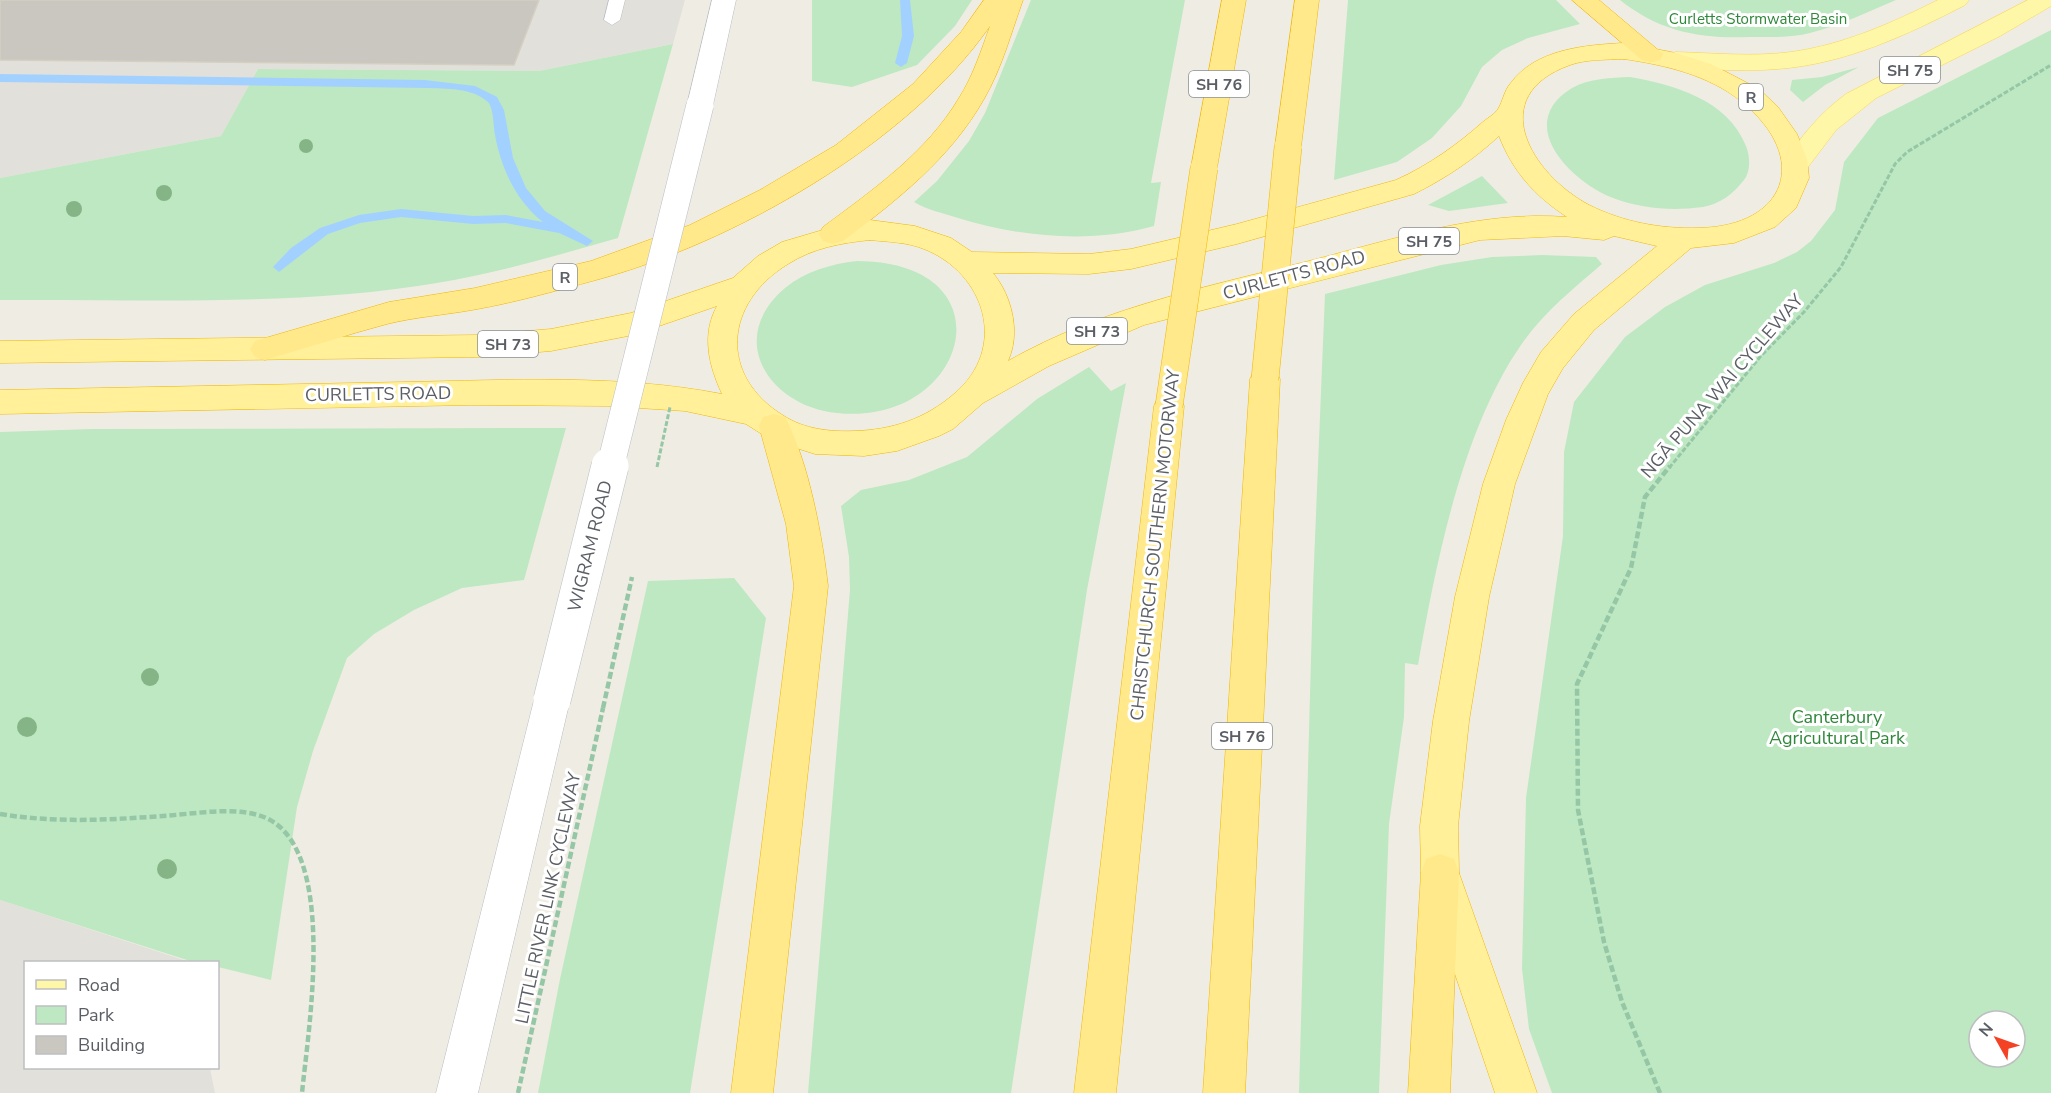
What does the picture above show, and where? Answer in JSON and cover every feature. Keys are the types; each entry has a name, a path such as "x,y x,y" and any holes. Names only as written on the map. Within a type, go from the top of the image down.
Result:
{"highway":[{"name":"R","path":"265,349 389,313 475,299 596,270 700,232 770,197 845,152 922,90 970,37 996,0"},
{"path":"833,234 917,168 954,124 972,97 990,61 1011,0"},
{"name":"CHRISTCHURCH SOUTHERN MOTORWAY","path":"1095,1093 1169,406 1204,168 1234,0"},
{"name":"SH 76","path":"1224,1093 1244,704 1265,379 1288,147 1307,0"},
{"path":"1584,0 1651,54"},
{"name":"SH 75","path":"968,262 1089,264 1131,259 1237,234 1405,187 1430,175 1470,148 1508,114 1513,98 1522,83 1536,71 1554,62 1599,52 1651,54 1676,60"},
{"name":"R","path":"1676,60 1734,85 1758,103 1777,122 1790,143 1796,165"},
{"path":"1508,114 1511,138 1515,147 1524,164 1545,188 1576,209 1633,233"},
{"name":"SH 75","path":"1633,233 1684,239 1717,237 1745,231 1768,219 1785,204 1794,185 1796,165"},
{"name":"CURLETTS ROAD","path":"974,395 1038,358 1094,332 1137,316 1230,291 1480,230 1563,226 1633,233"},
{"name":"SH 73","path":"0,352 479,346 551,340 633,324 743,286 767,263 788,251 833,234 870,230 906,234 940,244 968,262"},
{"path":"1429,1093 1440,873 1439,826 1450,721 1472,597 1499,484 1521,420 1552,360 1584,322 1684,239"},
{"path":"968,262 991,291 1001,325 995,361 974,395"},
{"path":"743,286 728,311 720,338 722,365 734,391 764,420 800,508 808,543 811,586 752,1093"},
{"name":"CURLETTS ROAD","path":"0,402 471,393 608,394 684,399 764,420"},
{"name":"SH 73","path":"764,420 813,441 857,445 902,437 942,420 974,395"},
{"path":"1440,873 1516,1093"}],"main road":[{"name":"WIGRAM ROAD","path":"457,1093 724,0"},
{"name":"SH 75","path":"1676,60 1791,60 1840,51 1892,32 1957,0"},
{"name":"SH 75","path":"1796,165 1825,123 1857,98 1991,31 2045,0"}],"lane":[{"path":"612,20 617,0"}],"path":[{"name":"NGĀ PUNA WAI CYCLEWAY","path":"1660,1093 1622,1002 1604,942 1578,810 1577,684 1631,568 1646,497 1760,357 1804,312 1841,267 1896,164 1914,147 2051,65"},
{"name":"LITTLE RIVER LINK CYCLEWAY","path":"518,1093 603,708"},
{"path":"0,814 84,822 224,812 259,815 281,828 296,844 304,864 314,931 313,977 302,1093"}],"shaded area":[{"path":"0,0 685,0 673,44 539,71 258,69 221,136 0,178"},
{"path":"0,900 187,961 24,961 24,1069 210,1069 215,1093 0,1093"}],"green space":[{"path":"812,0 972,0 955,26 917,65 852,87 812,81"},
{"path":"1031,0 1185,0 1151,183 1161,182 1154,226 1105,235 1030,234 982,225 914,202 937,181 969,141 985,113"},
{"path":"1348,0 1556,0 1580,24 1528,38 1502,50 1482,67 1461,106 1432,138 1397,162 1334,180"},
{"name":"Curletts Stormwater Basin","path":"1620,0 1896,0 1843,22 1803,35 1715,37 1682,31 1650,20"},
{"name":"Canterbury Agricultural Park","path":"2051,30 2051,1093 1552,1093 1529,1029 1522,969 1526,798 1563,536 1564,452 1574,402 1625,337 1665,307 1705,285 1774,263 1797,252 1811,241 1835,210 1844,162 1878,118"},
{"path":"673,44 618,238 483,274 383,291 274,299 0,300 0,178 221,136 258,69 539,71"},
{"path":"1859,67 1825,85 1803,102 1790,90 1792,80 1822,77"},
{"path":"1630,77 1681,90 1713,106 1726,117 1746,146 1749,159 1746,176 1731,194 1721,201 1703,207 1669,209 1646,207 1624,202 1597,190 1566,166 1548,134 1548,118 1555,102 1572,88 1586,82"},
{"path":"1482,176 1508,203 1449,211 1428,205"},
{"path":"1542,255 1596,257 1602,264 1539,322 1521,345 1500,379 1467,457 1454,499 1433,584 1418,665 1405,663 1404,717 1389,824 1379,1093 1299,1093 1313,587 1325,294 1441,265 1492,257"},
{"path":"857,261 907,268 939,287 954,313 955,343 942,371 917,395 882,411 837,413 813,408 792,398 775,384 763,367 757,348 758,328 767,308 793,282 819,269"},
{"path":"1089,367 1111,391 1126,383 1087,590 1011,1093 808,1093 850,590 849,557 841,506 861,490 909,480 967,457 1037,399"},
{"path":"566,428 524,580 462,588 414,610 374,634 347,658 313,751 297,807 271,980 219,967 219,961 190,961 0,900 0,432 92,429"},
{"path":"734,578 766,618 690,1093 538,1093 560,979 648,581"}],"building":[{"path":"0,0 539,0 514,65 0,60"}],"waterway":[{"path":"901,63 908,36 905,0"},
{"path":"0,78 425,84 475,89 489,96 496,105 507,158 513,174 530,202 554,224 587,241"},
{"path":"279,267 295,251 324,231 359,219 401,213 473,220 506,219 556,229"}]}
